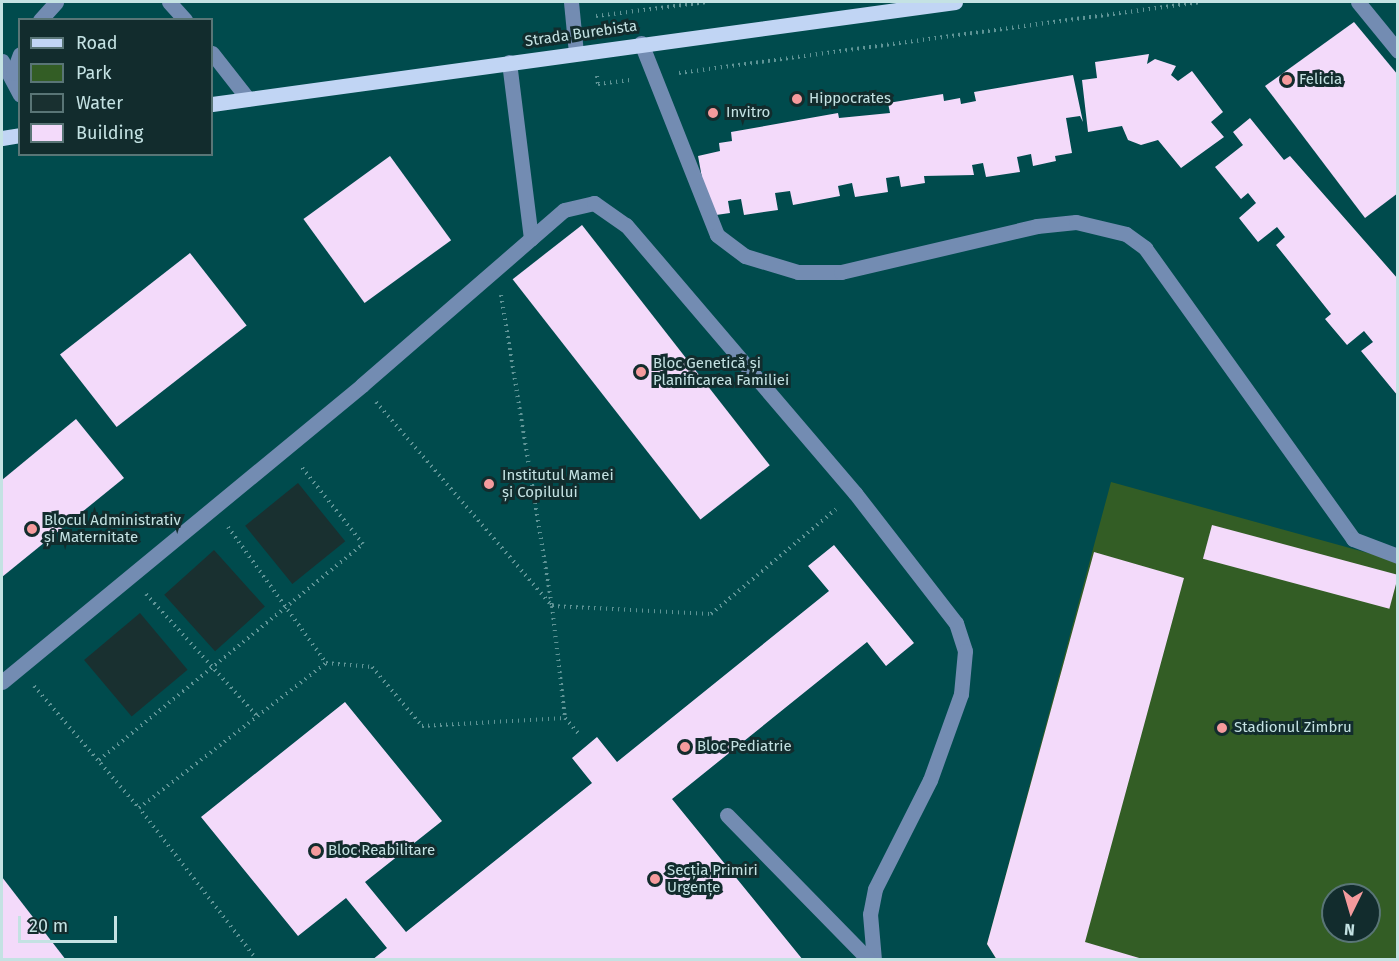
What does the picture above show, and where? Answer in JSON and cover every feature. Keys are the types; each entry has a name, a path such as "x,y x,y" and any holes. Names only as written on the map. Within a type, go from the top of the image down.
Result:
{"main road":[{"name":"Strada Burebista","path":"213,104 949,2"},
{"path":"2,138 18,135"}],"lane":[{"path":"42,18 56,2"},
{"path":"169,2 183,18"},
{"path":"1358,2 1398,51"},
{"path":"569,4 576,53"},
{"path":"641,44 717,235 745,256 798,272 842,273 1037,226 1076,222 1126,234 1145,248 1353,539 1398,556"},
{"path":"213,54 248,99"},
{"path":"13,73 18,59"},
{"path":"2,61 13,73 18,89"},
{"path":"509,62 531,239"},
{"path":"2,682 128,574 287,448 564,210 581,203 612,213 855,493 956,623 966,671 951,732 875,889 870,914 874,960"},
{"path":"727,815 869,960"}],"path":[{"path":"496,267 552,606 565,718 580,735"},
{"path":"362,385 552,606 711,614 855,493"},
{"path":"99,760 363,544 287,448"},
{"path":"214,507 326,663"},
{"path":"128,574 257,716"},
{"path":"139,808 326,663 372,667 422,726 565,718"},
{"path":"18,669 139,808 258,960"}],"green space":[{"name":"Stadionul Zimbru","path":"1111,482 1397,561 1397,959 997,960 987,944"}],"water":[{"path":"298,483 345,541 292,584 245,526"},
{"path":"214,550 265,606 215,651 164,595"},
{"path":"140,613 188,670 132,717 84,660"}],"building":[{"path":"1354,22 1398,75 1398,193 1365,218 1265,86"},
{"path":"1149,54 1147,64 1155,59 1176,66 1171,75 1178,81 1192,71 1223,112 1211,122 1224,137 1181,168 1158,140 1141,145 1128,140 1122,126 1088,132 1082,80 1097,78 1095,62"},
{"path":"1073,75 1083,122 1080,116 1066,118 1072,153 1055,156 1056,161 1033,166 1031,154 1017,157 1020,172 986,177 983,163 972,165 974,175 924,176 925,183 901,187 899,176 886,178 888,192 855,197 852,183 838,186 840,196 793,205 790,191 775,193 778,210 744,215 741,199 728,201 730,213 709,216 698,156 720,151 719,143 732,141 731,132 838,113 839,118 890,113 888,103 943,94 944,101 960,98 961,104 976,101 974,92"},
{"path":"1250,118 1284,160 1290,156 1398,279 1398,396 1361,351 1373,342 1364,331 1347,345 1325,319 1331,314 1276,245 1285,237 1277,227 1258,242 1239,218 1256,203 1248,193 1241,199 1215,167 1243,145 1233,132"},
{"path":"390,156 451,240 365,303 303,219"},
{"name":"Bloc Genetică și Planificarea Familiei","path":"582,225 770,465 700,520 513,279"},
{"path":"190,253 247,325 117,427 60,355"},
{"name":"Blocul Administrativ și Maternitate","path":"76,419 124,478 2,577 2,480"},
{"path":"1212,525 1398,575 1389,609 1203,559"},
{"path":"834,545 914,643 886,666 867,642 672,799 803,960 372,960 387,948 346,898 298,936 201,817 345,702 442,821 365,882 406,932 592,783 572,758 597,737 617,762 829,591 808,566"},
{"path":"1094,552 1184,578 1085,942 1146,960 997,960 987,944"},
{"path":"2,877 66,960 2,960"}],"place":[{"name":"Felicia","path":"1287,80"},
{"name":"Hippocrates","path":"797,99"},
{"name":"Invitro","path":"713,113"},
{"name":"Bloc Genetică și Planificarea Familiei","path":"641,372"},
{"name":"Institutul Mamei și Copilului","path":"489,484"},
{"name":"Blocul Administrativ și Maternitate","path":"32,529"},
{"name":"Stadionul Zimbru","path":"1222,728"},
{"name":"Bloc Pediatrie","path":"685,747"},
{"name":"Bloc Reabilitare","path":"316,851"},
{"name":"Secția Primiri Urgențe","path":"655,879"}]}
